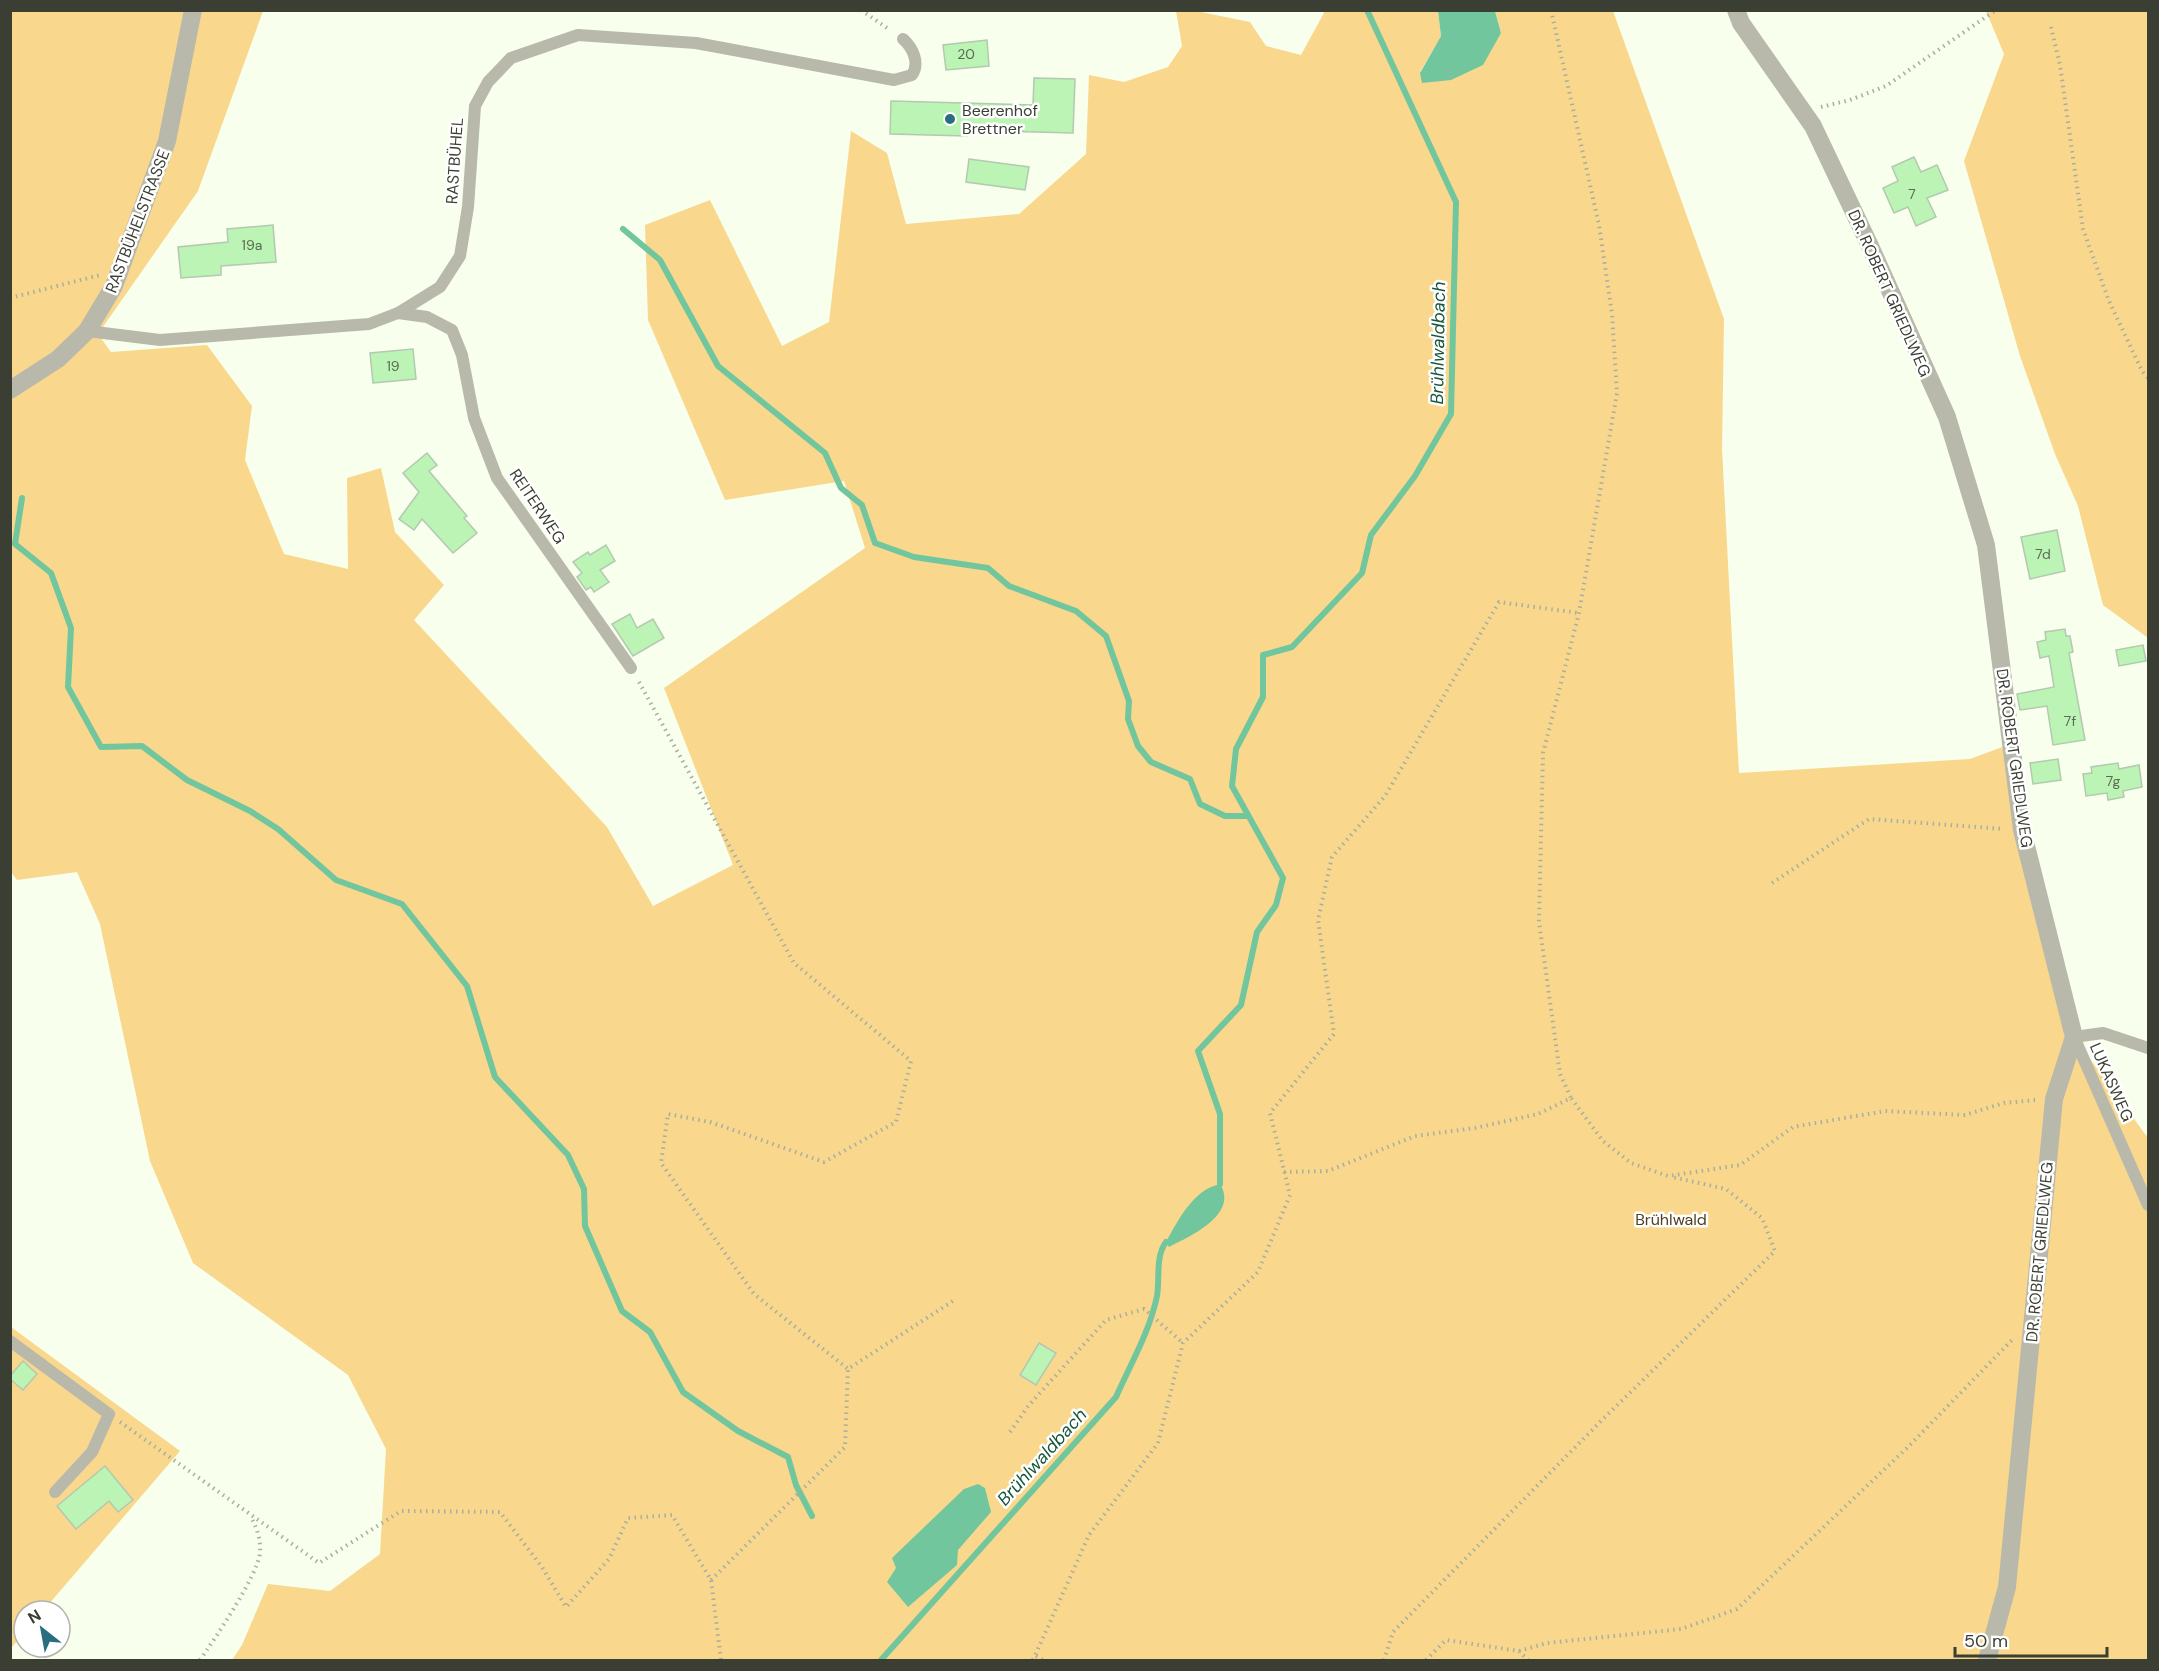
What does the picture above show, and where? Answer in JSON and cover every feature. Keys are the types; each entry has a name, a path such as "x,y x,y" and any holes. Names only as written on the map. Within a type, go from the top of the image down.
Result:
{"street":[{"name":"RASTBÜHELSTRASSE","path":"10,390 58,359 87,331 104,306 120,270 167,141 193,10"},
{"name":"DR. ROBERT GRIEDLWEG","path":"1736,10 1741,23 1813,126 1870,246 1950,427 1986,545 2022,830 2074,1037 2054,1099 2007,1587 1987,1660"}],"lane":[{"name":"RASTBÜHEL","path":"87,331 160,340 369,324 398,313 440,287 460,256 468,207 475,106 488,82 511,58 578,35 696,43 894,80 912,75 915,70 913,51 903,39"},
{"name":"REITERWEG","path":"398,313 427,317 452,330 462,355 474,418 497,478 631,668"},
{"path":"2074,1037 2103,1033 2148,1048"},
{"name":"LUKASWEG","path":"2074,1037 2148,1205"},
{"path":"10,1341 109,1414 92,1452 55,1492"}],"path":[{"path":"861,10 903,39"},
{"path":"1384,1660 1393,1632 1603,1419 1775,1251 1762,1218 1726,1189 1668,1176 1631,1163 1603,1141 1570,1098 1560,1074 1539,922 1538,874 1544,753 1579,613 1617,393 1612,314 1599,225 1551,10"},
{"path":"1802,111 1850,100 1887,86 1996,10"},
{"path":"2051,27 2060,65 2083,229 2109,301 2142,371 2148,378"},
{"path":"1447,70 1451,80"},
{"path":"10,298 120,270"},
{"path":"1043,1660 1035,1658 1089,1535 1158,1443 1183,1343 1258,1272 1290,1195 1269,1113 1334,1034 1318,920 1332,857 1385,796 1499,602 1579,613"},
{"path":"631,668 794,963 911,1061 896,1122 824,1162 710,1122 668,1114 661,1163 754,1294 848,1369"},
{"path":"1772,883 1869,819 2022,830"},
{"path":"1284,1172 1328,1171 1415,1137 1475,1128 1538,1114 1570,1098"},
{"path":"1668,1176 1740,1165 1793,1126 1885,1111 1965,1115 2004,1103 2054,1099"},
{"path":"848,1369 956,1299"},
{"path":"1010,1432 1029,1405 1106,1320 1144,1309 1183,1343"},
{"path":"1426,1660 1446,1640 1519,1651 1547,1643 1681,1629 1737,1609 1907,1448 2013,1337"},
{"path":"711,1580 845,1446 848,1369"},
{"path":"109,1414 319,1563 401,1511 500,1512 542,1567 566,1607 609,1559 628,1518 672,1515 711,1580 721,1660"},
{"path":"200,1660 245,1588 260,1554 258,1529 251,1516"},
{"path":"1519,1651 1528,1660"}],"green space":[{"name":"Brühlwald","path":"11,11 263,11 198,191 98,334 111,352 207,345 252,406 245,460 284,554 348,569 347,478 381,468 395,532 444,585 414,620 607,827 653,906 733,865 664,688 865,548 844,481 725,500 648,320 645,225 710,200 782,346 829,322 851,131 887,153 906,224 1019,214 1086,154 1089,75 1124,82 1168,67 1182,46 1176,11 1196,11 1250,22 1266,46 1301,55 1325,11 1438,11 1441,36 1420,72 1501,33 1495,11 1613,11 1724,319 1722,449 1739,773 1970,759 2013,743 2074,1037 2148,1138 2148,1660 232,1660 242,1645 268,1584 330,1591 380,1554 386,1449 348,1375 193,1263 150,1161 100,924 77,872 17,880 11,872"},
{"path":"1986,11 2148,11 2148,638 2103,605 2078,506 2055,454 2020,356 1964,161 2004,54"},
{"path":"11,1327 180,1451 53,1599 12,1599 11,1648"}],"shaded area":[{"path":"1438,11 1495,11 1501,33 1483,65 1451,80 1422,83 1420,73 1441,36"},
{"path":"1220,1184 1224,1195 1223,1205 1218,1214 1200,1230 1169,1247 1166,1242 1194,1199 1210,1187"},
{"path":"978,1484 985,1488 991,1512 958,1550 957,1565 908,1607 887,1582 896,1568 892,1558 964,1489"}],"building":[{"path":"987,40 989,66 946,70 943,45"},
{"path":"1034,78 1075,79 1073,133 967,130 967,136 890,134 891,101 1033,105"},
{"path":"1914,157 1921,172 1937,165 1948,190 1927,198 1936,217 1916,226 1908,207 1894,213 1883,188 1898,181 1892,167"},
{"path":"969,159 1029,167 1025,190 966,182"},
{"path":"273,225 276,262 221,266 221,275 181,278 178,247 228,242 227,229"},
{"path":"413,349 416,379 373,383 370,353"},
{"path":"427,453 437,465 429,471 467,516 464,518 477,533 453,553 422,519 414,530 399,519 419,492 403,473"},
{"path":"2057,530 2065,571 2030,579 2021,537"},
{"path":"606,545 615,561 600,570 609,582 594,592 591,587 586,590 577,577 582,573 573,562 588,552 590,555"},
{"path":"630,614 637,628 653,619 664,638 633,656 612,624"},
{"path":"2065,629 2066,636 2070,636 2073,652 2069,653 2085,740 2053,745 2047,706 2020,710 2017,694 2054,687 2049,656 2040,658 2037,642 2046,640 2045,632"},
{"path":"2143,645 2146,661 2119,666 2116,650"},
{"path":"2058,759 2061,780 2033,784 2030,763"},
{"path":"2118,763 2119,769 2139,765 2142,787 2123,791 2124,797 2108,800 2107,793 2086,796 2083,774 2092,773 2091,767"},
{"path":"1039,1343 1056,1353 1036,1385 1020,1375"},
{"path":"23,1361 37,1374 23,1390 10,1379 10,1376"},
{"path":"105,1466 133,1500 118,1512 109,1501 76,1529 57,1506"}],"waterway":[{"name":"Brühlwaldbach","path":"1220,1184 1220,1114 1198,1051 1241,1005 1257,932 1276,905 1283,878 1232,786 1236,749 1263,697 1263,655 1292,647 1362,573 1371,535 1415,476 1451,414 1456,202 1367,10"},
{"path":"623,229 660,260 718,366 825,453 841,488 862,505 875,543 914,557 988,568 1009,586 1076,611 1106,636 1129,701 1128,719 1138,746 1151,762 1190,779 1200,804 1225,816 1248,816"},
{"path":"22,498 15,544 51,573 71,628 68,687 101,747 142,746 187,780 250,811 278,829 336,880 402,904 467,986 495,1077 568,1155 584,1189 585,1226 622,1311 650,1332 683,1392 738,1431 788,1457 796,1485 812,1516"},
{"name":"Brühlwaldbach","path":"881,1660 1116,1397 1145,1335 1154,1309 1158,1289 1160,1254 1166,1242"}],"place":[{"name":"Beerenhof Brettner","path":"950,119"}]}
